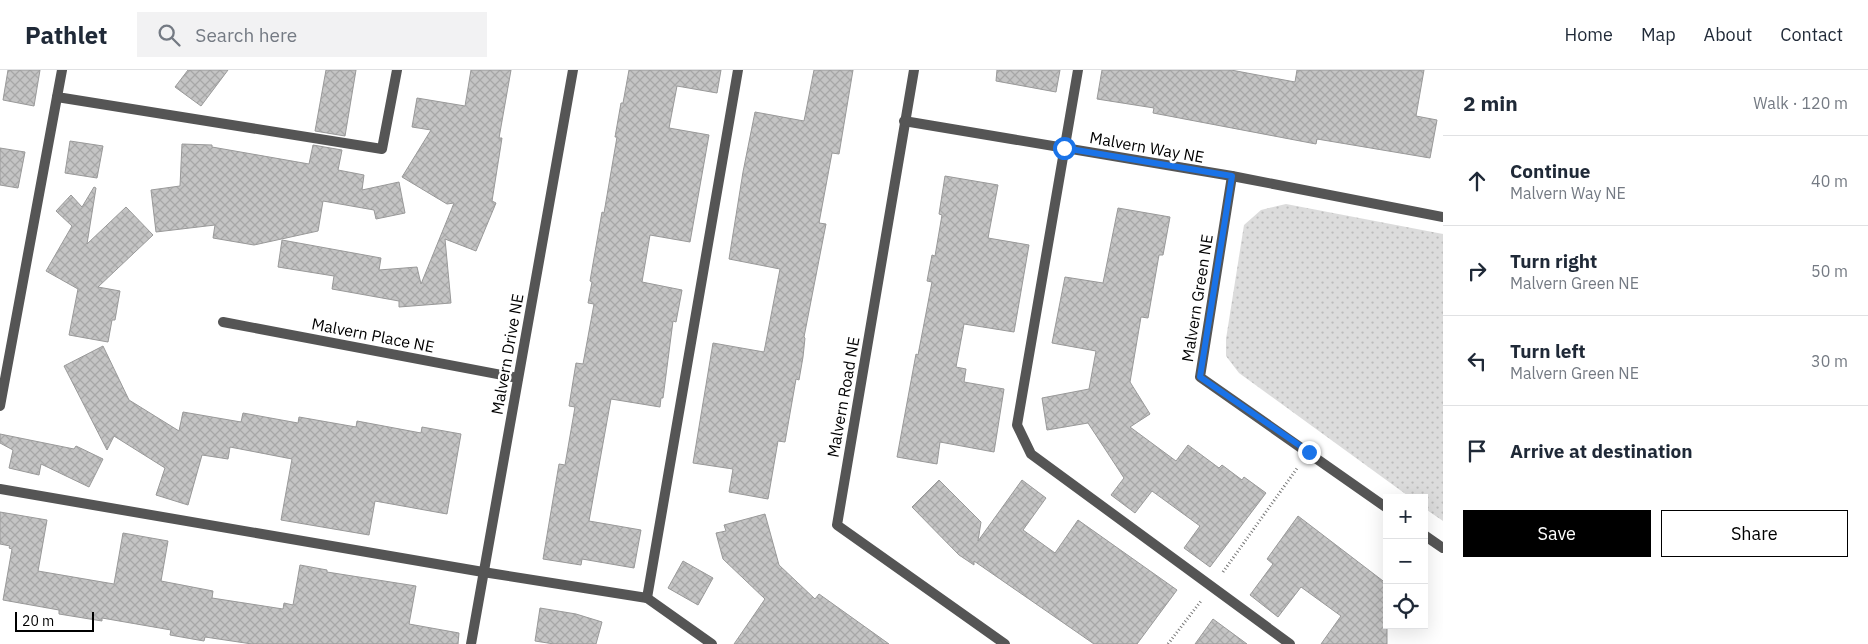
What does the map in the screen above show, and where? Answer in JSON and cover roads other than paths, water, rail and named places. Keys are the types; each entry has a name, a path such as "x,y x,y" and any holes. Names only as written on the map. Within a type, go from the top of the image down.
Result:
{"street":[{"path":"0,406 62,70"},
{"path":"57,97 382,149 397,70"},
{"name":"Malvern Drive NE","path":"471,644 573,70"},
{"path":"647,598 738,70"},
{"name":"Malvern Road NE","path":"914,70 837,525 1005,644"},
{"path":"1078,70 1017,425 1031,454 1290,644"},
{"name":"Malvern Way NE","path":"904,121 1232,176 1443,217"},
{"name":"Malvern Green NE","path":"1232,176 1200,377 1383,505"},
{"name":"Malvern Place NE","path":"223,322 518,378"},
{"path":"0,489 483,572 647,598 712,644"},
{"path":"1428,538 1443,548"}]}
